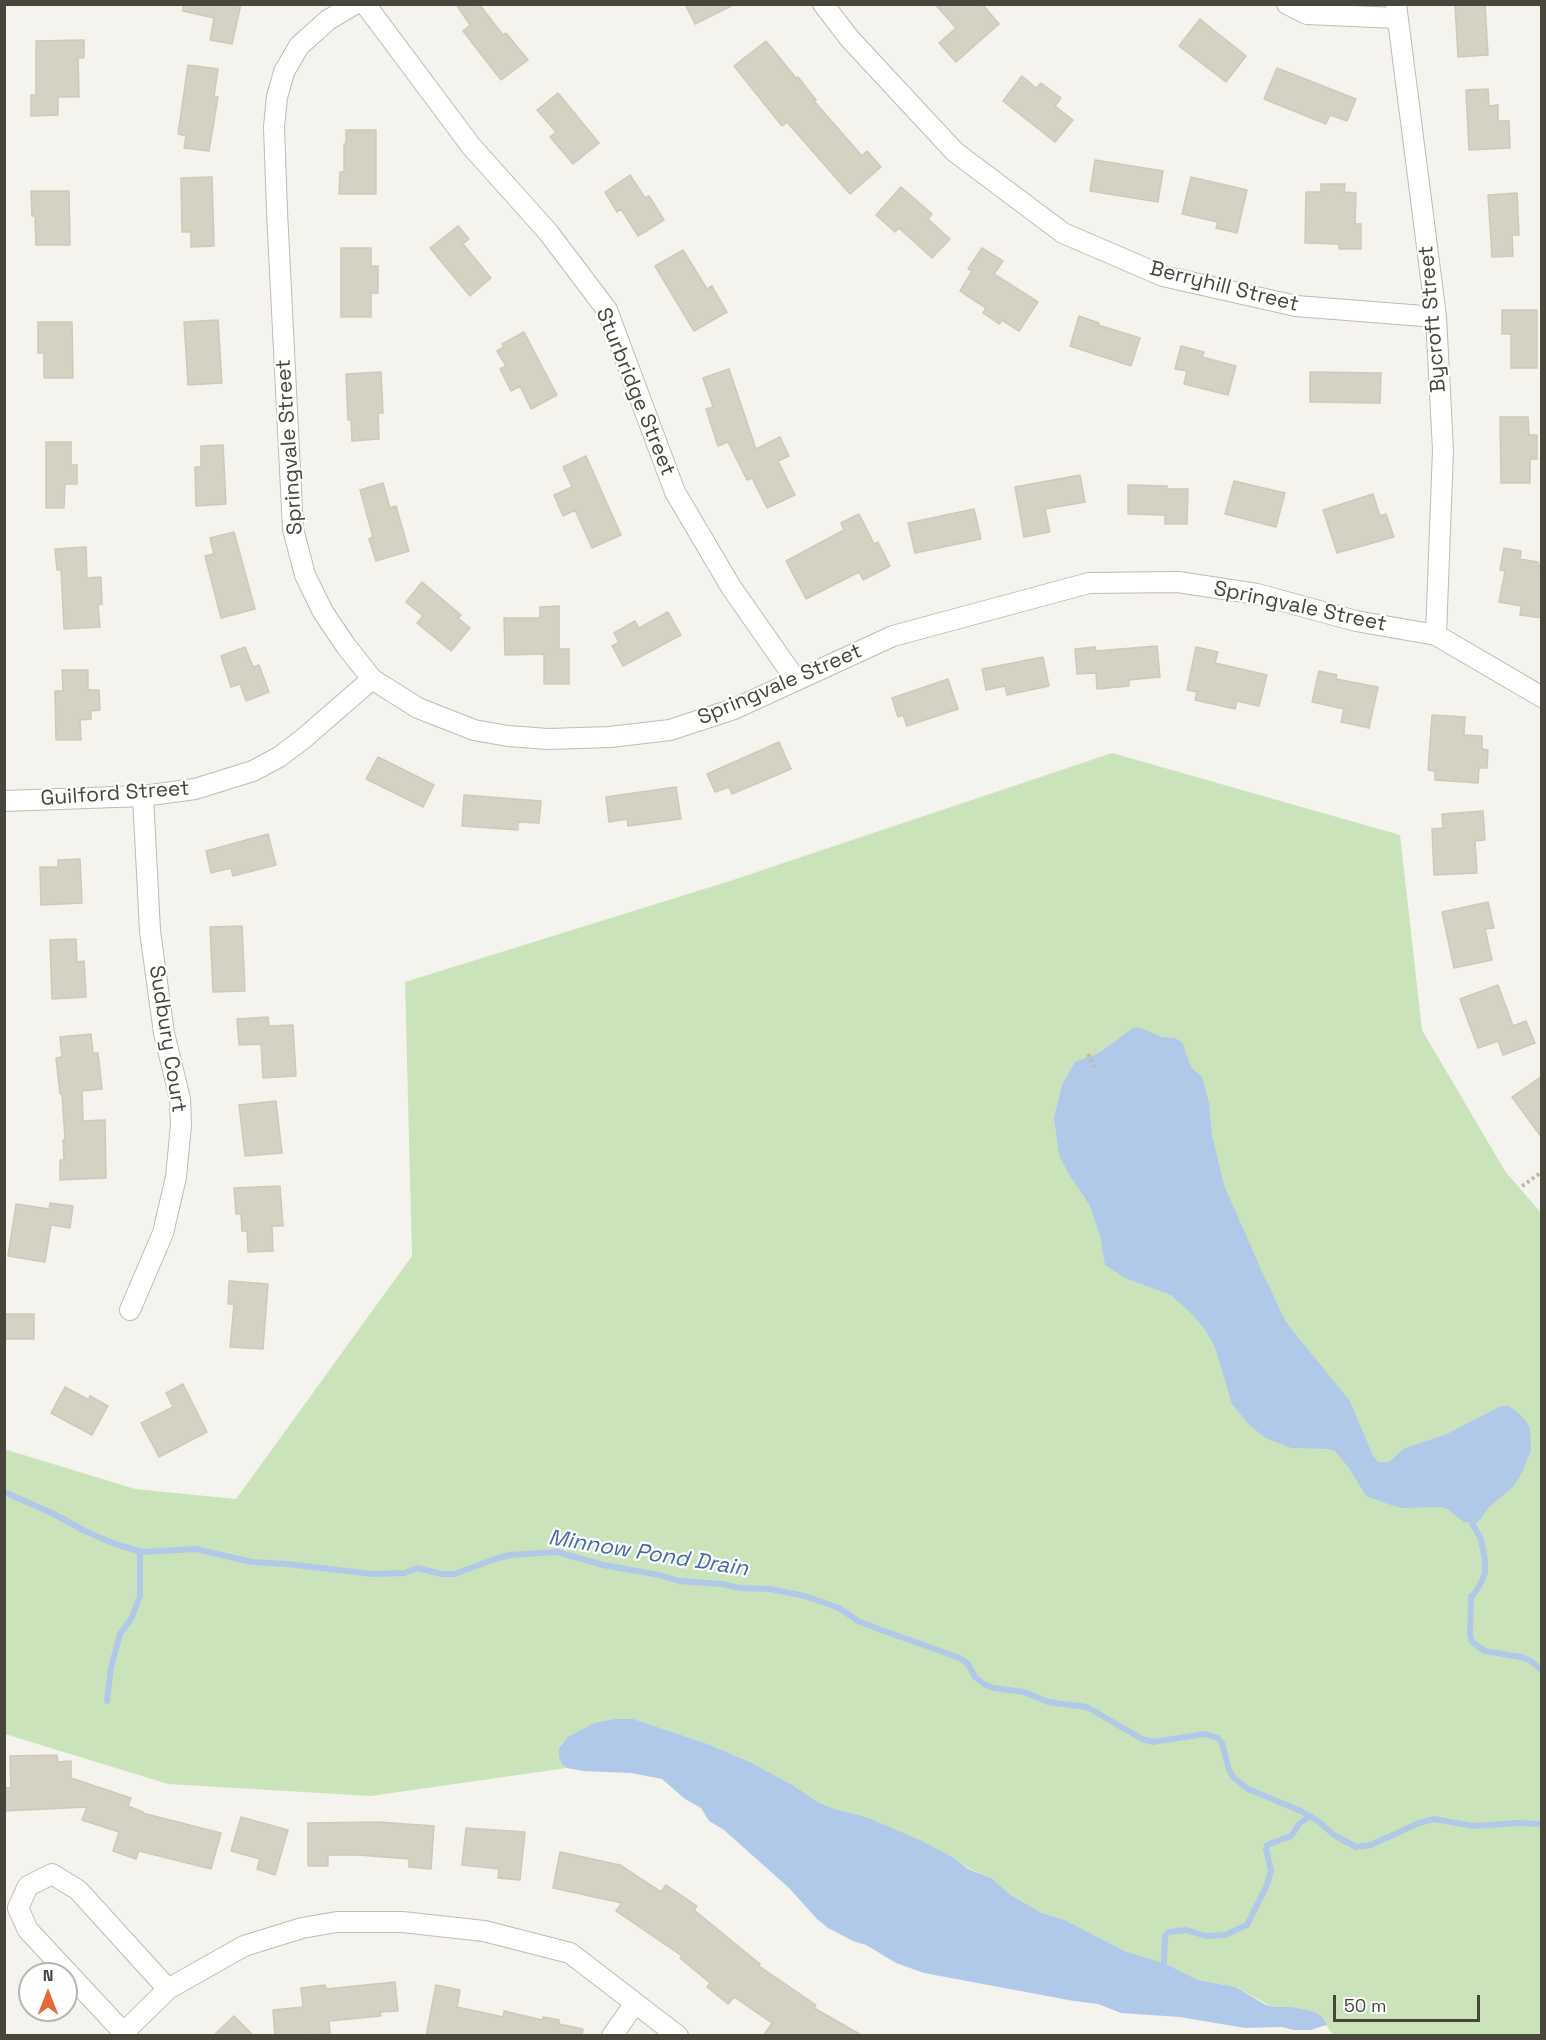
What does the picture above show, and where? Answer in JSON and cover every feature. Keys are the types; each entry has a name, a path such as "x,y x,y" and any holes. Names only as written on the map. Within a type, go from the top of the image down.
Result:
{"street":[{"name":"Springvale Street","path":"356,4 328,20 299,46 284,72 277,97 274,127 293,529 305,575 323,612 345,646 372,679 418,708 474,730 508,736 548,739 610,737 670,730 735,709 893,636 1089,583 1178,582 1257,594 1356,621 1436,636 1542,697"},
{"name":"Sturbridge Street","path":"365,4 471,146 548,232 607,310 675,492 731,587 796,680"},
{"name":"Berryhill Street","path":"824,4 850,39 955,152 1064,233 1163,276 1185,281 1296,306 1436,317"},
{"path":"1287,4 1307,14 1396,11"},
{"name":"Bycroft Street","path":"1396,11 1436,317 1443,450 1436,636"},
{"name":"Guilford Street","path":"4,801 143,796 195,789 253,771 279,757 303,739 372,679"},
{"name":"Sudbury Court","path":"130,1310 164,1233 176,1177 181,1125 180,1099 164,1033 150,932 143,796"},
{"path":"168,1989 78,1890 52,1874 28,1886 18,1908 28,1930 122,2034 168,1989 244,1946 302,1928 337,1922 402,1922 484,1931 570,1953 678,2036"},
{"path":"612,2036 635,2003"}],"path":[{"path":"1088,1054 1094,1066"},
{"path":"1522,1186 1542,1172"}],"green space":[{"path":"1112,753 1400,835 1422,1030 1505,1171 1541,1213 1541,2035 1333,2035 1326,2022 1292,2007 1272,2007 1236,1987 1198,1980 1164,1963 1125,1951 1065,1920 1042,1913 1011,1895 991,1878 968,1868 956,1859 866,1817 819,1803 796,1787 752,1763 708,1744 634,1719 562,1742 559,1747 559,1758 567,1768 371,1796 168,1784 5,1734 4,1449 135,1489 236,1499 412,1256 405,982 733,880"}],"water":[{"path":"1133,1028 1141,1028 1182,1042 1191,1067 1202,1077 1224,1185 1263,1274 1285,1320 1350,1401 1373,1456 1378,1462 1389,1462 1405,1448 1447,1434 1501,1406 1509,1406 1525,1420 1530,1428 1531,1450 1523,1471 1513,1487 1488,1508 1476,1523 1464,1522 1441,1507 1401,1508 1366,1496 1349,1468 1335,1451 1291,1448 1266,1438 1250,1426 1232,1404 1215,1347 1204,1328 1191,1313 1171,1295 1125,1278 1105,1265 1100,1235 1089,1204 1059,1155 1054,1118 1062,1085 1075,1062 1099,1053"},
{"path":"634,1719 708,1744 752,1763 796,1787 819,1803 866,1817 920,1840 956,1859 968,1869 991,1878 1011,1895 1042,1913 1065,1920 1125,1951 1164,1963 1198,1980 1236,1987 1272,2007 1292,2007 1315,2012 1322,2017 1326,2025 1311,2030 1282,2027 1245,2028 1180,2017 1121,2013 1098,2004 924,1973 896,1963 866,1945 828,1928 789,1888 724,1830 709,1821 701,1808 685,1799 662,1779 631,1773 583,1771 567,1768 562,1764 559,1758 559,1747 568,1737 594,1723"}],"building":[{"path":"183,4 241,4 232,44 210,40 214,18 183,11"},
{"path":"456,4 479,4 503,35 506,33 528,60 501,80 463,31 470,25"},
{"path":"685,4 735,4 695,24"},
{"path":"935,4 982,4 999,24 956,62 939,43 956,28"},
{"path":"1455,4 1485,4 1488,55 1458,57"},
{"path":"1200,19 1246,56 1226,82 1179,46"},
{"path":"84,40 84,58 78,58 79,97 58,97 58,115 31,116 31,95 36,95 36,41"},
{"path":"766,41 862,156 867,151 881,167 850,194 787,122 782,126 734,66"},
{"path":"188,65 218,69 214,97 218,97 209,151 184,148 186,136 178,134"},
{"path":"1277,68 1356,99 1347,121 1330,115 1326,124 1264,99"},
{"path":"1022,76 1036,88 1041,83 1061,98 1055,106 1073,120 1055,142 1003,101"},
{"path":"1488,89 1489,106 1498,105 1498,121 1509,121 1510,148 1469,150 1466,90"},
{"path":"558,93 599,143 573,164 550,137 556,132 537,110"},
{"path":"346,130 376,130 376,194 339,194 340,172 344,172"},
{"path":"1095,160 1163,171 1158,202 1090,191"},
{"path":"630,175 645,198 649,196 664,220 638,236 621,209 617,212 605,192"},
{"path":"212,177 214,246 191,247 191,232 182,232 181,178"},
{"path":"1191,177 1247,190 1237,233 1216,228 1218,222 1182,214"},
{"path":"1321,184 1345,184 1344,192 1356,193 1355,224 1361,224 1361,249 1339,249 1339,244 1305,243 1306,192 1321,192"},
{"path":"901,187 932,214 928,219 950,239 932,258 899,228 895,232 876,215"},
{"path":"31,191 69,191 70,245 36,245"},
{"path":"1517,193 1519,235 1512,235 1513,256 1492,257 1488,195"},
{"path":"458,226 469,239 463,244 491,278 470,296 430,248"},
{"path":"341,248 371,248 371,266 378,266 378,293 371,293 371,317 341,317"},
{"path":"982,248 1003,261 994,274 1038,302 1019,331 1002,320 999,324 983,313 986,308 960,291 972,271 968,269"},
{"path":"683,250 707,289 712,286 727,312 694,331 655,266"},
{"path":"1502,310 1537,310 1537,368 1511,368 1511,334 1502,334"},
{"path":"1079,316 1099,323 1098,325 1140,338 1131,366 1070,346"},
{"path":"218,320 222,383 188,385 184,322"},
{"path":"38,322 72,322 73,378 44,378 44,353 38,353"},
{"path":"524,332 557,395 531,409 520,386 511,391 500,369 506,366 497,351 504,347 502,344"},
{"path":"1181,346 1204,352 1202,357 1236,366 1228,395 1184,384 1187,371 1175,369"},
{"path":"729,369 756,449 780,437 789,456 778,461 795,495 767,508 752,478 747,480 728,442 718,446 706,409 713,407 703,378"},
{"path":"381,372 383,413 378,413 379,439 352,441 351,419 348,420 346,374"},
{"path":"1310,372 1381,373 1380,403 1310,402"},
{"path":"1500,417 1528,417 1529,435 1537,435 1537,459 1530,459 1530,483 1501,483"},
{"path":"46,442 71,442 71,465 77,465 77,484 65,484 64,508 46,508"},
{"path":"223,445 226,504 196,506 195,467 201,467 201,446"},
{"path":"586,456 621,535 592,548 575,510 563,516 554,495 572,487 563,467"},
{"path":"1080,475 1085,502 1045,509 1050,532 1024,537 1015,487"},
{"path":"1234,481 1285,493 1276,527 1225,514"},
{"path":"383,483 390,508 396,506 409,551 376,561 369,539 373,537 360,490"},
{"path":"1128,485 1188,489 1187,524 1165,524 1165,515 1128,514"},
{"path":"1373,494 1380,516 1386,514 1394,537 1337,553 1323,510"},
{"path":"974,509 981,539 915,553 908,523"},
{"path":"859,514 874,544 878,542 890,566 863,580 859,572 806,599 786,561 844,530 841,523"},
{"path":"234,532 255,609 221,618 205,556 214,554 210,538"},
{"path":"86,547 87,578 101,577 102,604 98,605 100,627 64,629 61,570 57,570 55,549"},
{"path":"1504,548 1521,551 1520,559 1538,562 1542,574 1542,618 1520,615 1521,606 1499,602 1505,571 1500,570"},
{"path":"422,582 461,615 458,618 470,628 451,651 417,623 423,616 406,602"},
{"path":"559,606 559,649 569,649 569,684 544,684 544,654 505,655 504,618 540,618 540,607"},
{"path":"668,612 681,635 623,666 612,646 619,642 614,633 635,621 639,628"},
{"path":"1157,646 1160,677 1129,680 1129,686 1097,689 1096,673 1077,674 1075,649 1095,647 1096,651"},
{"path":"245,647 253,667 259,665 269,692 246,701 240,684 231,687 221,656"},
{"path":"1196,647 1218,652 1215,663 1267,675 1259,706 1237,701 1235,709 1195,700 1197,692 1187,690"},
{"path":"1043,657 1049,686 1007,695 1005,686 986,690 982,669"},
{"path":"62,670 88,670 88,690 99,690 100,710 91,711 91,719 80,720 81,740 56,740 55,691 63,691"},
{"path":"1319,671 1337,675 1336,679 1378,687 1369,728 1341,722 1344,709 1312,702"},
{"path":"948,679 958,709 907,726 903,715 898,717 892,698"},
{"path":"1432,715 1465,717 1464,735 1482,736 1482,749 1488,750 1487,768 1479,768 1478,783 1435,780 1435,771 1428,770"},
{"path":"779,742 791,769 732,794 729,787 715,792 707,774"},
{"path":"378,757 434,785 423,807 366,779"},
{"path":"676,787 681,819 628,826 627,819 609,822 606,797"},
{"path":"464,795 541,801 539,823 518,822 518,830 462,826"},
{"path":"1483,811 1485,840 1475,841 1477,873 1434,875 1432,829 1443,828 1442,814"},
{"path":"268,834 276,865 233,876 231,868 211,873 206,851"},
{"path":"80,859 82,903 41,905 40,867 58,867 58,860"},
{"path":"1488,902 1494,928 1485,929 1492,960 1454,968 1442,912"},
{"path":"242,926 245,991 213,992 210,927"},
{"path":"76,939 77,962 84,961 86,997 52,999 50,940"},
{"path":"1498,985 1513,1026 1526,1021 1535,1043 1503,1055 1498,1041 1478,1048 1460,999"},
{"path":"268,1017 269,1026 293,1025 296,1076 263,1078 261,1044 239,1045 237,1019"},
{"path":"91,1034 93,1053 98,1053 102,1089 82,1091 83,1121 105,1120 106,1178 60,1180 60,1160 64,1160 63,1140 65,1140 62,1093 60,1094 56,1058 62,1057 60,1037"},
{"path":"1542,1076 1542,1138 1512,1097"},
{"path":"276,1101 282,1153 245,1156 239,1105"},
{"path":"280,1186 283,1226 272,1226 273,1251 248,1252 247,1231 242,1231 241,1214 236,1214 234,1188"},
{"path":"50,1203 73,1206 70,1228 51,1225 45,1262 8,1256 16,1204 49,1209"},
{"path":"229,1281 268,1284 263,1349 230,1347 234,1304 228,1304"},
{"path":"4,1314 34,1314 34,1339 4,1339"},
{"path":"183,1384 207,1432 159,1457 141,1423 173,1407 166,1393"},
{"path":"65,1387 89,1400 90,1396 108,1406 92,1435 51,1413"},
{"path":"57,1755 58,1762 71,1761 71,1778 131,1798 128,1806 142,1813 221,1833 211,1869 139,1851 136,1859 113,1851 119,1832 82,1820 87,1807 4,1811 4,1788 11,1788 10,1756"},
{"path":"241,1817 288,1830 275,1875 257,1869 260,1859 231,1851"},
{"path":"378,1822 434,1826 431,1869 409,1867 409,1859 359,1855 328,1855 328,1866 308,1866 308,1823"},
{"path":"466,1828 525,1832 520,1880 498,1878 499,1869 462,1865"},
{"path":"560,1852 620,1865 661,1892 666,1885 697,1906 694,1910 760,1964 759,1966 816,2005 814,2008 863,2036 763,2036 772,2023 734,1997 728,2004 707,1987 710,1983 680,1958 682,1956 616,1911 622,1903 553,1888"},
{"path":"395,1982 398,2011 380,2012 381,2016 329,2021 330,2034 275,2036 273,2010 303,2007 301,1988 325,1985 326,1989"},
{"path":"436,1985 460,1990 457,2007 503,2017 504,2011 542,2020 543,2017 559,2020 559,2024 583,2029 582,2036 426,2036"},
{"path":"234,2016 254,2036 213,2036"}],"waterway":[{"name":"Minnow Pond Drain","path":"4,1492 54,1514 85,1531 115,1544 142,1552 196,1549 252,1562 372,1574 404,1573 418,1568 441,1574 455,1574 510,1555 557,1552 603,1565 679,1581 770,1589 805,1596 839,1608 858,1621 960,1658 968,1664 975,1677 993,1688 1024,1692 1048,1702 1087,1707 1142,1739 1153,1742 1205,1734 1218,1738 1222,1743 1229,1770 1234,1778 1248,1789 1301,1811 1318,1821 1334,1835 1356,1847 1371,1845 1419,1823 1434,1819 1474,1826 1542,1824"},
{"path":"1472,1523 1481,1539 1485,1560 1482,1581 1471,1596 1470,1634 1472,1642 1485,1651 1531,1661 1542,1671"},
{"path":"107,1701 111,1668 120,1634 131,1619 140,1596 140,1551"},
{"path":"1164,1963 1165,1937 1168,1932 1186,1930 1206,1936 1225,1935 1247,1925 1266,1887 1271,1871 1267,1845 1291,1836 1300,1823 1310,1816"}]}
